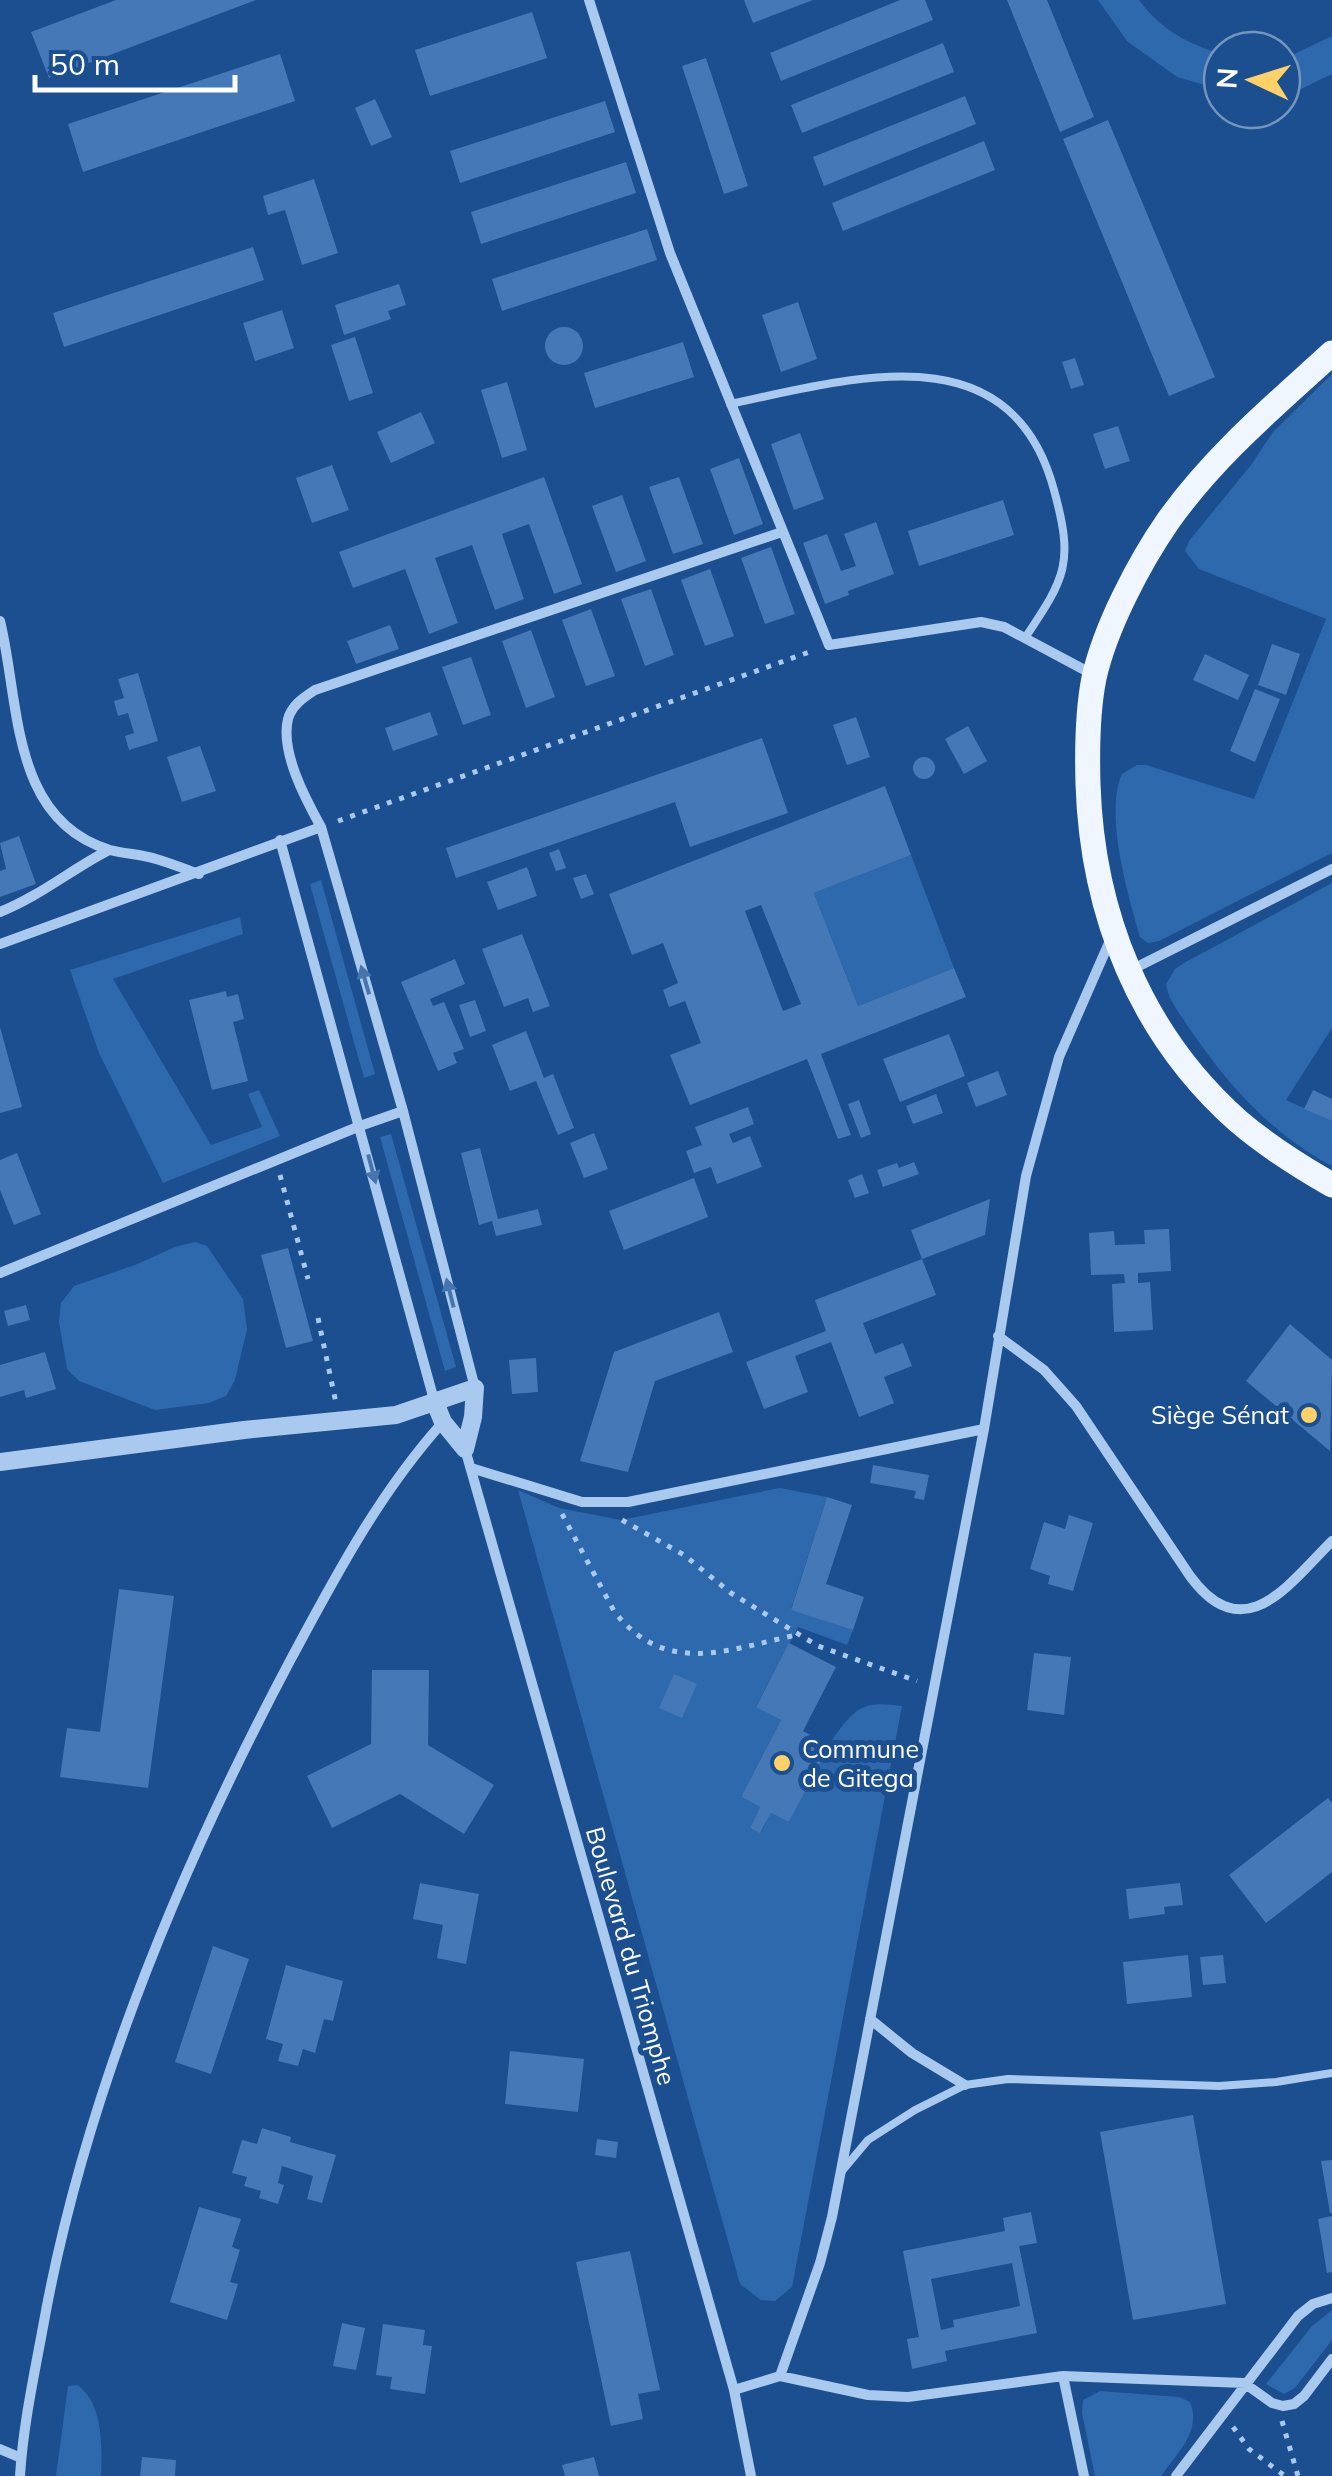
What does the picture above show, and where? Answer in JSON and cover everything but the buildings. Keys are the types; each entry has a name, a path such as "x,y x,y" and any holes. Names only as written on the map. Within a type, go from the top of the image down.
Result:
{"main road":[{"path":"1332,352 1218,456 1167,522 1137,574 1095,676 1089,716 1089,816 1096,871 1112,935 1128,972 1152,1018 1236,1119 1272,1148 1332,1185"}],"street":[{"path":"589,0 670,252 830,645 963,623 1004,627 1095,676"},
{"path":"465,1449 474,1418 475,1388 403,1111 321,827 298,787 287,732 288,716 298,701 315,690 782,532"},
{"path":"0,621 21,748 35,785 55,816 80,836 109,850 154,858 200,874"},
{"path":"0,944 321,827"},
{"path":"280,840 434,1400 443,1422 465,1449"},
{"path":"0,912 109,850"},
{"path":"1128,972 1332,869"},
{"path":"780,2376 820,2263 842,2172 984,1429 1026,1176 1078,1009 1112,935"},
{"path":"0,1273 403,1111"},
{"path":"998,1336 1044,1370 1076,1406 1202,1593 1218,1603 1246,1610 1272,1601 1332,1541"},
{"path":"0,1462 396,1415 475,1388"},
{"path":"20,2476 47,2303 64,2228 116,2051 207,1829 265,1708 326,1593 382,1500 443,1422"},
{"path":"471,1468 582,1502 628,1502 984,1429"},
{"name":"Boulevard du Triomphe","path":"465,1449 734,2390 751,2476"},
{"path":"870,2019 912,2053 965,2085"},
{"path":"1176,2476 1298,2316 1313,2304 1332,2298"},
{"path":"734,2390 780,2376 868,2395 908,2397 1063,2376 1244,2383 1277,2404 1294,2404 1332,2359"},
{"path":"1063,2376 1084,2476"},
{"path":"0,2449 21,2458"}],"lane":[{"path":"730,404 846,380 923,376 972,389 1018,416 1037,440 1051,478 1066,549 1061,580 1025,638"},
{"path":"842,2172 868,2140 965,2085 1008,2079 1219,2086 1332,2073"}],"path":[{"path":"321,827 830,645"},
{"path":"276,1160 308,1279"},
{"path":"318,1318 340,1420"},
{"path":"552,1495 614,1611 625,1625 653,1645 702,1656 799,1635"},
{"path":"582,1502 684,1555 731,1593 799,1635 831,1651 934,1687"},
{"path":"1277,2404 1298,2476"},
{"path":"1222,2412 1249,2449 1284,2476"}],"shaded area":[{"path":"1098,0 1139,0 1156,19 1202,47 1202,84 1177,77 1127,41"},
{"path":"1332,36 1332,74 1302,89 1302,50"},
{"path":"1332,374 1332,853 1159,941 1148,943 1140,937 1120,855 1116,810 1122,774 1137,765 1146,765 1254,799 1326,619 1199,569 1185,551 1273,432"},
{"path":"911,855 954,968 858,1006 814,893"},
{"path":"321,880 375,1074 364,1078 310,884"},
{"path":"1332,883 1332,1028 1286,1100 1332,1121 1332,1166 1289,1138 1251,1105 1177,1011 1166,984 1184,963"},
{"path":"240,917 243,934 113,979 211,1145 262,1127 248,1094 259,1090 280,1136 163,1183 99,1053 70,970"},
{"path":"391,1134 456,1367 445,1371 380,1137"},
{"path":"195,1242 207,1246 243,1299 247,1329 235,1380 226,1396 209,1403 155,1410 79,1381 67,1369 59,1322 61,1303 74,1286"},
{"path":"780,1488 827,1497 791,1609 853,1630 847,1645 798,1627 756,1706 781,1720 741,1797 760,1807 750,1828 761,1832 771,1813 789,1822 821,1759 852,1715 872,1705 902,1706 792,2287 775,2301 761,2300 740,2284 518,1490 559,1508 621,1520"},
{"path":"1332,2310 1332,2340 1295,2388 1284,2394 1266,2384 1312,2326"},
{"path":"77,2385 97,2414 101,2476 56,2476 68,2386"},
{"path":"1100,2391 1179,2397 1190,2402 1190,2432 1161,2476 1095,2476 1082,2413 1083,2400"}],"place":[{"name":"Siège Sénat","path":"1309,1415"},
{"name":"Commune de Gitega","path":"782,1763"}]}
